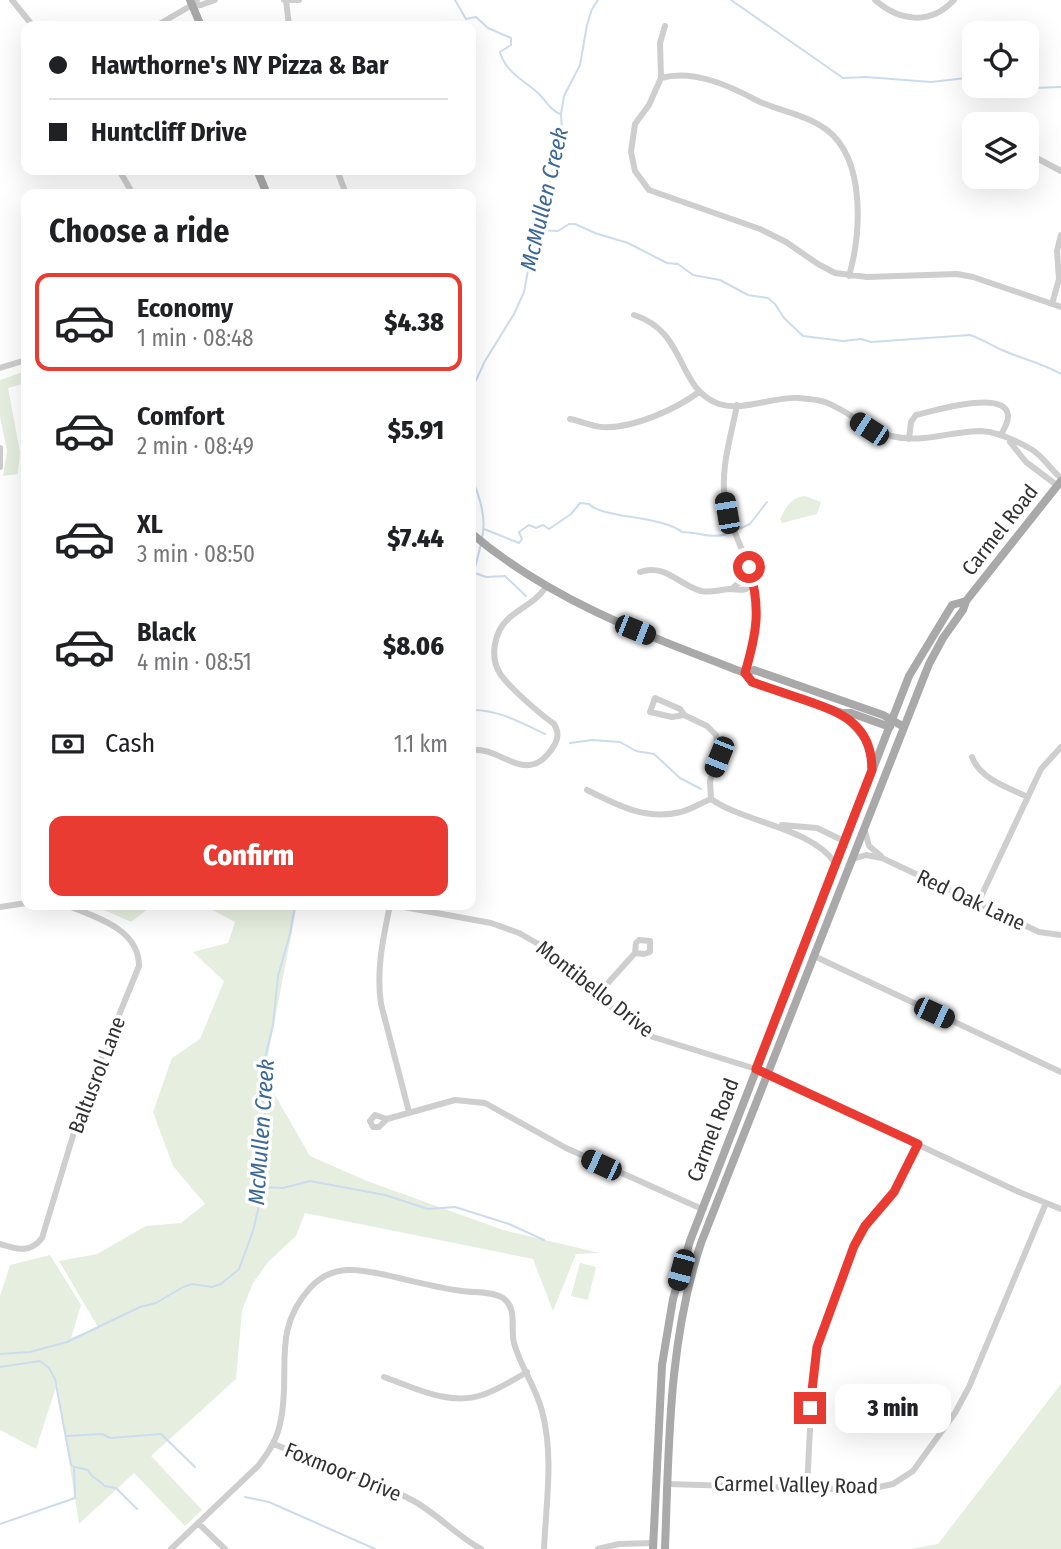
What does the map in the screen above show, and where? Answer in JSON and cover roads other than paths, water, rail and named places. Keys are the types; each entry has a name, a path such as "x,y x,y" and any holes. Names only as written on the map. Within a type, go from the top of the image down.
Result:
{"main road":[{"path":"193,2 199,21"},
{"name":"Carmel Road","path":"664,1549 674,1360 688,1287 701,1243 929,664 966,601 1060,482"},
{"path":"476,537 545,587 635,630 745,673 752,682 842,713 904,727"},
{"name":"Carmel Road","path":"654,1546 663,1356 673,1298 702,1209 909,676 952,605 966,601"},
{"path":"745,673 754,670 890,723"},
{"path":"842,713 864,735 870,751 872,770"},
{"path":"844,841 853,859"}],"street":[{"path":"12,0 29,21"},
{"path":"164,21 193,2 201,5 215,0"},
{"path":"288,21 285,0 299,0"},
{"path":"875,0 896,15 912,19 938,13 954,0"},
{"path":"665,26 660,43 661,78 653,98 634,129 632,162 642,184 657,194 767,232 825,268 849,276 957,274 1061,307"},
{"path":"661,78 688,77 714,81 773,108 817,124 833,136 843,148 850,166 857,204 858,235 849,276"},
{"path":"1039,159 1061,171"},
{"path":"1052,304 1059,279 1057,251 1061,235"},
{"path":"634,315 653,324 669,337 699,391 719,404 737,405 784,398 826,402 869,429 909,439 982,431 1001,435 1038,453 1060,482"},
{"path":"0,369 21,362"},
{"path":"570,419 603,427 629,423 682,405 699,391"},
{"path":"909,439 911,422 916,415 988,401 1004,406 1007,411 1009,418 1001,435"},
{"path":"737,405 725,466 725,498 758,602 755,631 745,673"},
{"path":"1009,440 1026,462 1060,482"},
{"path":"0,448 0,467"},
{"path":"640,572 660,570 692,587 708,592 732,589 739,591 748,589 754,583"},
{"path":"476,750 513,764 528,765 546,757 558,739 554,724 500,674 495,656 497,636 503,625 535,601 545,587"},
{"path":"684,715 672,717 650,712 655,698 680,709 684,715 707,726 719,741 720,753 710,781 711,799"},
{"path":"978,903 1046,761 1061,747"},
{"path":"972,757 985,774 1028,797"},
{"path":"587,790 629,811 653,814 680,812 711,799 766,824 787,830 830,855 835,863"},
{"path":"766,824 817,828 844,841"},
{"path":"864,830 869,846 882,858"},
{"name":"Red Oak Lane","path":"853,859 865,855 882,858 1039,932 1061,935"},
{"path":"0,907 21,904"},
{"name":"Baltusrol Lane","path":"0,1244 28,1249 42,1238 82,1106 139,967 135,947 123,932 77,910"},
{"path":"390,910 380,956 379,987 409,1112"},
{"name":"Montibello Drive","path":"419,910 491,923 519,933 549,950 634,1025 653,1037 756,1069 1061,1209"},
{"path":"598,994 635,953"},
{"path":"814,956 1061,1072"},
{"path":"387,1119 455,1100 485,1103 566,1148 702,1209"},
{"path":"807,1488 813,1370 819,1339 859,1236 894,1192 918,1144"},
{"name":"Carmel Valley Road","path":"668,1484 865,1490 882,1488 904,1478 921,1462 965,1396 1046,1203"},
{"path":"171,1549 258,1466 274,1444 282,1418 284,1350 291,1320 302,1299 315,1282 339,1270 359,1270 437,1287 494,1294 503,1298 511,1308 515,1346 540,1403 547,1438 544,1549"},
{"path":"384,1377 445,1397 465,1399 490,1392 527,1372"},
{"name":"Foxmoor Drive","path":"274,1444 363,1477 414,1500 481,1549"},
{"path":"198,1523 225,1549"},
{"path":"598,1549 626,1544 654,1546"}],"waterway":[{"path":"455,0 466,19 476,17 488,28 511,38 511,45 500,52 506,65 560,114"},
{"name":"McMullen Creek","path":"476,380 524,292 531,254 541,230 562,131 564,96 580,65 587,25 598,0"},
{"path":"731,0 843,78 931,82 962,78"},
{"path":"1039,88 1061,87"},
{"path":"541,230 558,231 569,224 575,224 628,243 667,263 678,264 693,275 720,280 748,295 768,298 803,336 843,341 861,339 871,342 970,335 1061,374"},
{"name":"McMullen Creek","path":"476,490 483,514 482,538"},
{"path":"739,529 750,524 767,502"},
{"path":"484,529 519,543 522,539 519,532 529,525 536,528 543,525 549,529 571,514 580,503 606,512 661,523 682,532 712,536 729,533"},
{"name":"McMullen Creek","path":"476,564 481,544"},
{"path":"476,573 486,577 505,576 526,596"},
{"path":"476,710 500,714 545,734"},
{"path":"570,743 592,740 620,742 636,751 654,754 680,778 701,789"},
{"name":"McMullen Creek","path":"0,1354 30,1352 67,1342 140,1307 156,1303 183,1287 192,1284 212,1287 221,1284 239,1269 253,1231 260,1201 266,1120 261,1090 262,1070 273,1025 278,976 294,910"},
{"path":"262,1187 283,1188 310,1181 385,1195 428,1209 455,1207 509,1224 544,1240"},
{"path":"0,1367 40,1361 49,1368 55,1379 71,1465 74,1467 75,1498 0,1524"},
{"path":"66,1436 102,1434 110,1438 161,1434 195,1467"},
{"path":"75,1467 88,1470 104,1486 116,1488 137,1509"},
{"path":"245,1497 269,1502 375,1549"}]}
